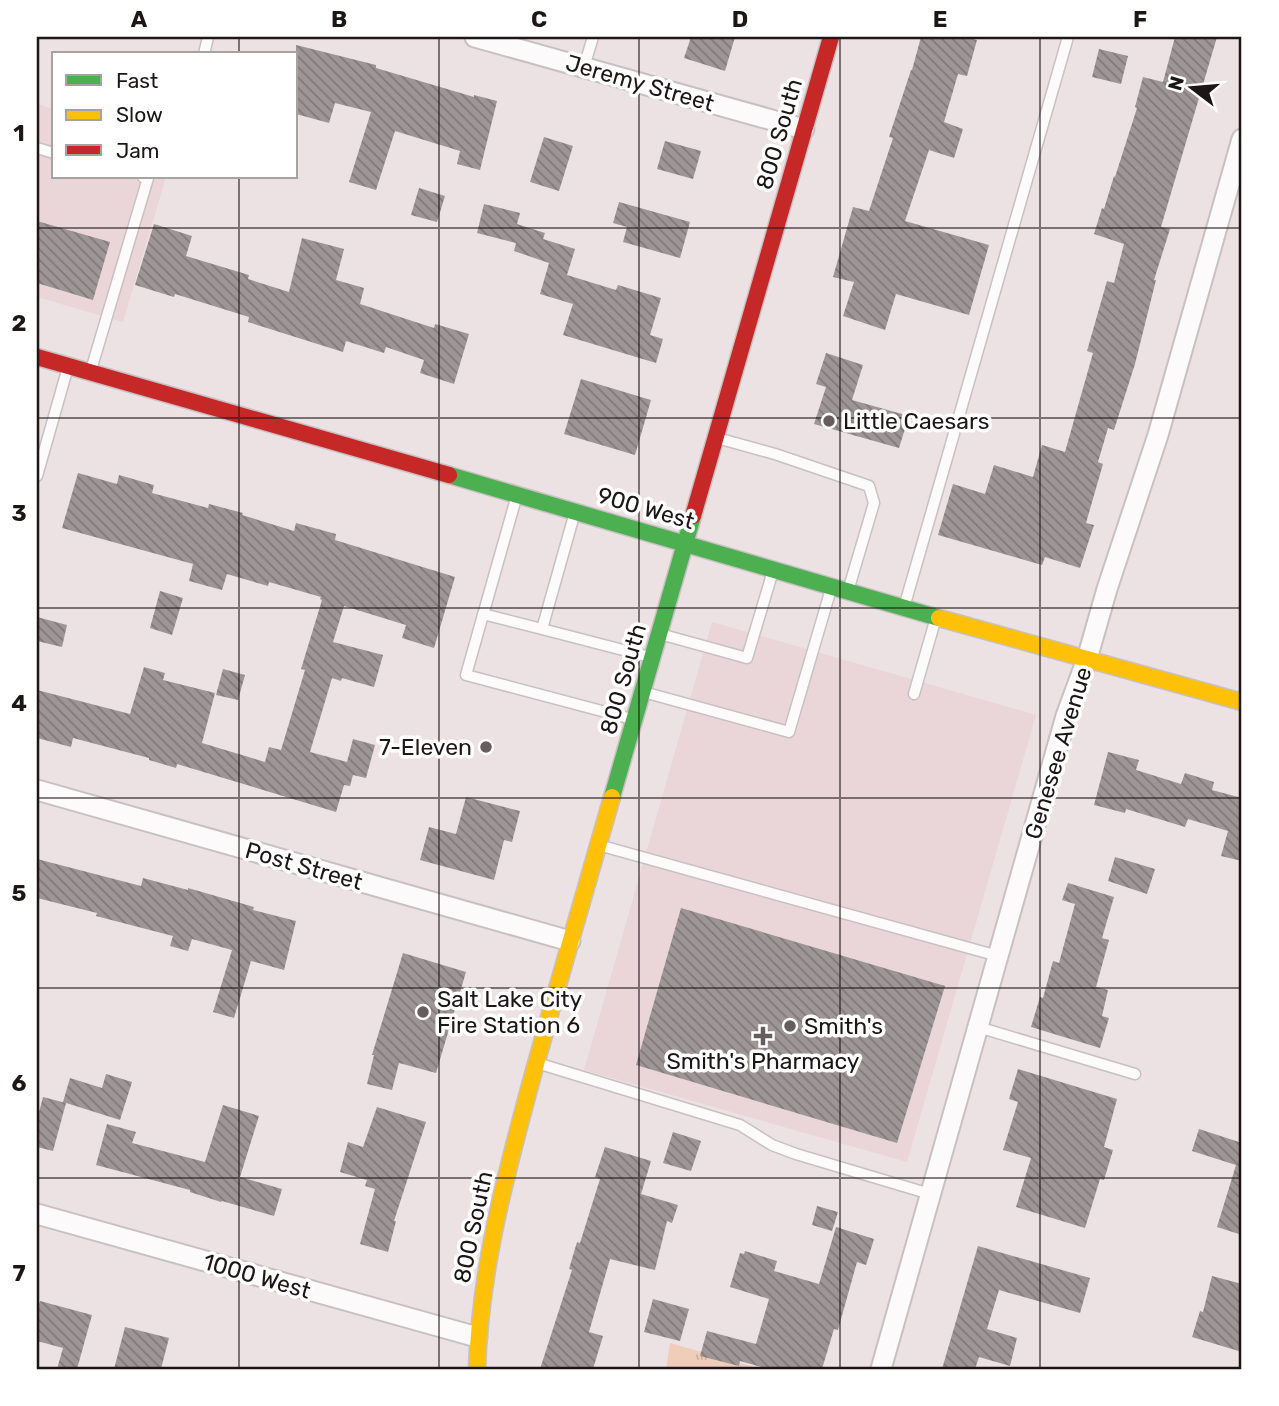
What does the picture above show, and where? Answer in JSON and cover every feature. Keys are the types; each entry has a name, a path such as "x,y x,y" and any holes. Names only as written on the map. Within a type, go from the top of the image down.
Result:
{"street":[{"name":"Jeremy Street","path":"475,37 804,129"},
{"name":"800 South","path":"477,1369 477,1338 490,1247 513,1147 831,37"},
{"name":"Genesee Avenue","path":"881,1369 1066,716 1087,659 1158,435 1242,139"},
{"name":"900 West","path":"37,357 904,608 1242,702"},
{"name":"Post Street","path":"37,790 570,941"},
{"name":"1000 West","path":"37,1214 477,1338"}],"lane":[{"path":"584,67 593,37"},
{"path":"904,608 1068,37"},
{"path":"91,373 148,178"},
{"path":"37,477 69,366"},
{"path":"643,692 789,732 874,503 869,486 775,454 716,438"},
{"path":"517,494 466,675 635,720"},
{"path":"542,629 575,511"},
{"path":"660,634 747,658 773,569"},
{"path":"483,614 652,658"},
{"path":"914,694 936,617"},
{"path":"598,845 998,956"},
{"path":"978,1027 1135,1074"},
{"path":"537,1063 740,1125 772,1145 796,1154 930,1194"}],"shaded area":[{"path":"37,104 52,108 52,178 166,178 123,322 37,297"},
{"path":"712,622 1036,715 907,1162 584,1070"}],"green space":[{"path":"670,1343 761,1369 666,1369"}],"building":[{"path":"691,37 735,37 725,71 684,58"},
{"path":"921,37 964,37 977,40 967,76 958,74 944,122 963,129 954,158 929,150 905,221 989,245 969,315 896,294 885,330 843,316 854,282 833,277 853,207 869,211"},
{"path":"1175,37 1217,37 1161,227 1170,229 1154,280 1135,364 1114,430 1108,428 1098,462 1103,464 1086,523 1094,525 1080,568 1045,557 1042,565 938,535 953,484 985,494 994,465 1033,477 1042,445 1065,452 1093,353 1087,351 1107,281 1114,283 1124,244 1094,234 1137,108 1135,107 1143,77 1163,82"},
{"path":"296,45 376,65 376,68 474,97 497,101 480,170 457,164 460,151 395,131 376,190 349,182 371,112 335,103 329,123 298,115"},
{"path":"1099,49 1128,56 1121,84 1092,77"},
{"path":"544,137 573,146 559,191 530,182"},
{"path":"665,141 701,151 693,179 657,169"},
{"path":"419,188 445,196 437,222 411,215"},
{"path":"619,202 690,222 680,258 623,242 627,227 613,223"},
{"path":"484,204 520,213 517,224 545,233 543,239 575,249 567,275 616,290 618,285 661,298 650,335 663,339 656,363 563,335 573,304 540,294 549,263 514,251 516,243 477,233"},
{"path":"37,221 110,242 93,300 37,283"},
{"path":"154,224 192,236 186,256 249,275 248,279 289,292 302,238 344,249 336,280 364,288 360,304 434,328 435,324 469,334 454,384 420,373 424,360 386,347 384,353 346,341 343,352 248,322 249,317 175,294 174,297 135,285"},
{"path":"826,353 863,365 852,400 909,416 899,448 814,424 826,387 816,384"},
{"path":"581,379 651,400 635,455 564,434"},
{"path":"78,473 117,484 119,475 154,485 152,493 208,508 209,504 243,513 242,515 294,531 296,523 336,534 335,540 455,577 434,648 402,638 406,625 344,606 333,642 383,655 374,687 332,678 310,752 347,762 353,739 375,745 366,778 353,775 350,786 344,785 336,812 177,764 176,768 73,738 71,747 37,738 37,690 130,714 144,667 165,673 163,680 215,693 202,743 265,762 269,747 281,750 322,600 321,597 269,582 268,586 227,574 222,590 189,581 193,564 62,528"},
{"path":"160,591 183,598 172,635 150,628"},
{"path":"37,617 67,625 62,647 37,641"},
{"path":"223,669 245,675 238,700 216,695"},
{"path":"1108,752 1139,760 1136,770 1181,784 1185,773 1214,782 1212,790 1242,798 1242,861 1221,856 1228,831 1188,819 1185,827 1126,809 1125,813 1094,805"},
{"path":"466,797 520,811 512,842 504,840 494,880 420,860 429,827 456,834"},
{"path":"1115,857 1155,869 1147,894 1108,881"},
{"path":"37,859 141,886 143,878 188,888 296,921 284,970 251,961 234,1018 213,1012 232,950 192,939 188,951 170,946 173,936 37,898"},
{"path":"1068,883 1114,897 1102,938 1109,940 1096,987 1108,990 1102,1016 1109,1018 1100,1048 1031,1027 1040,997 1043,998 1053,961 1059,963 1075,904 1062,900"},
{"name":"Smith's","path":"681,908 945,986 897,1143 636,1065"},
{"name":"Salt Lake City Fire Station 6","path":"403,953 466,972 436,1073 399,1063 392,1090 367,1084 372,1055"},
{"path":"1018,1069 1117,1099 1104,1147 1113,1150 1104,1180 1100,1179 1085,1228 1016,1207 1031,1158 1003,1150 1018,1102 1009,1099"},
{"path":"106,1074 132,1082 120,1120 63,1102 70,1078 102,1088"},
{"path":"43,1097 66,1103 53,1151 37,1147 37,1120"},
{"path":"223,1105 259,1116 240,1177 282,1189 274,1216 96,1165 107,1124 136,1132 132,1143 205,1162"},
{"path":"377,1107 426,1122 394,1221 388,1252 360,1244 375,1189 365,1186 367,1180 340,1172 348,1142 363,1147"},
{"path":"1199,1129 1242,1143 1242,1235 1217,1227 1236,1165 1192,1151"},
{"path":"673,1132 701,1141 691,1171 663,1163"},
{"path":"605,1147 651,1161 641,1194 678,1205 672,1223 667,1221 655,1270 610,1259 589,1332 603,1336 593,1369 540,1369 572,1270 569,1269 577,1242 580,1243 600,1179 595,1177"},
{"path":"817,1206 838,1212 832,1231 812,1225"},
{"path":"836,1227 874,1239 866,1265 857,1262 838,1330 834,1329 822,1369 768,1369 740,1361 739,1366 700,1356 707,1331 756,1344 769,1299 730,1287 740,1253 744,1254 745,1251 777,1261 774,1271 819,1284"},
{"path":"978,1246 1090,1278 1080,1313 999,1290 987,1329 1017,1338 1010,1366 979,1357 975,1369 942,1369"},
{"path":"1212,1276 1242,1284 1242,1352 1192,1337 1200,1311 1203,1312"},
{"path":"653,1299 689,1309 680,1341 644,1332"},
{"path":"40,1301 92,1315 77,1369 57,1369 63,1348 37,1341 37,1311"},
{"path":"125,1327 169,1338 161,1369 114,1369"}],"traffic: fast":[{"path":"449,475 939,618"},
{"path":"612,797 693,516"}],"traffic: slow":[{"path":"939,618 1242,702"},
{"path":"477,1369 483,1295 504,1186 612,797"}],"traffic: jam":[{"path":"693,516 831,37"},
{"path":"37,357 449,475"}],"place":[{"name":"Little Caesars","path":"829,421"},
{"name":"7-Eleven","path":"486,747"},
{"name":"Salt Lake City Fire Station 6","path":"423,1012"},
{"name":"Smith's","path":"790,1026"},
{"name":"Smith's Pharmacy","path":"763,1036"}]}
